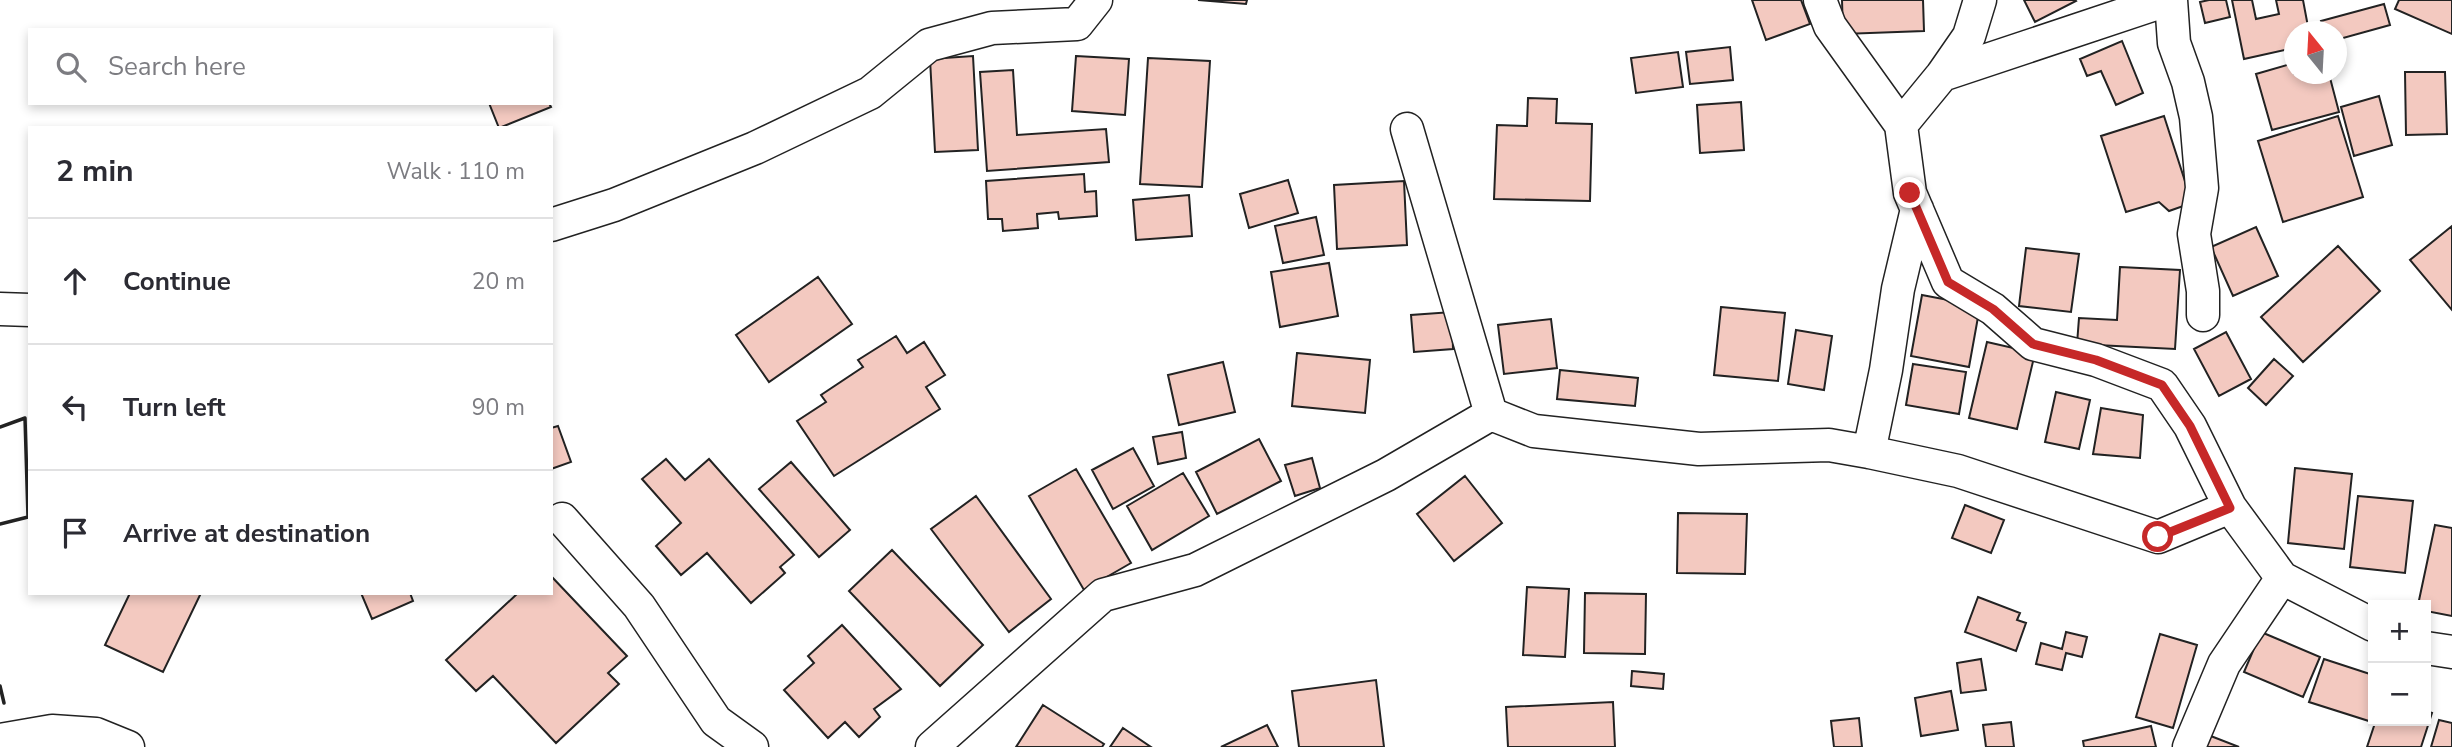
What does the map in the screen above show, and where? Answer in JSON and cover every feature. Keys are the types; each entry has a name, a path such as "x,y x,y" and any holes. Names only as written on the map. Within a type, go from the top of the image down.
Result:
{"street":[{"path":"553,224 614,205 755,148 870,93 929,45 992,28 1077,24 1096,0"},
{"path":"1820,0 1830,26 1901,125 1910,193 1948,282 1993,309 2033,344 2096,360 2162,385 2190,426 2230,508 2282,579 2368,622"},
{"path":"1901,125 1942,75 1969,36 1980,0"},
{"path":"1942,75 2169,0 2174,43 2188,82 2196,117 2202,188 2194,234 2203,291 2203,315"},
{"path":"1407,129 1492,414"},
{"path":"1869,452 1886,370 1898,289 1917,209"},
{"path":"0,309 28,310"},
{"path":"1492,414 1534,431 1699,449 1829,445 1869,452 1958,471 2158,537 2230,508"},
{"path":"932,747 1102,595 1195,570 1386,475 1492,414"},
{"path":"562,519 639,606 716,721 752,747"},
{"path":"2189,747 2224,664 2282,579"},
{"path":"2431,649 2452,652"},
{"path":"0,740 51,731 96,734 128,747"}],"building":[{"path":"1198,0 1247,0 1246,4"},
{"path":"1752,0 1801,0 1810,24 1766,40"},
{"path":"1842,0 1923,0 1924,31 1843,34"},
{"path":"2024,0 2075,0 2076,1 2035,22"},
{"path":"2226,0 2230,17 2205,23 2200,2"},
{"path":"2232,0 2252,0 2256,19 2279,14 2276,0 2303,0 2307,21 2284,21 2284,50 2244,59"},
{"path":"2399,0 2452,0 2452,34 2395,9"},
{"path":"2384,4 2390,25 2347,37 2347,21 2321,21"},
{"path":"2122,41 2143,93 2116,105 2101,71 2087,76 2080,59"},
{"path":"1730,47 1733,80 1690,84 1686,52"},
{"path":"1678,52 1683,87 1636,93 1631,58"},
{"path":"973,56 978,150 935,152 930,59"},
{"path":"1076,56 1129,59 1125,115 1072,111"},
{"path":"1148,58 1210,61 1202,187 1140,184"},
{"path":"2284,66 2284,84 2332,84 2339,112 2272,130 2256,74"},
{"path":"1013,70 1017,135 1106,129 1109,162 987,171 980,72"},
{"path":"2405,72 2445,72 2447,134 2406,135"},
{"path":"2379,96 2392,145 2354,156 2341,107"},
{"path":"1528,98 1557,99 1556,123 1592,124 1590,201 1494,199 1497,125 1527,126"},
{"path":"1741,102 1744,150 1700,153 1697,105"},
{"path":"490,105 551,107 504,126 498,126"},
{"path":"2164,116 2192,203 2169,211 2159,202 2126,212 2101,136"},
{"path":"2338,116 2363,197 2283,222 2258,141"},
{"path":"1084,174 1085,192 1096,191 1097,216 1059,219 1058,212 1037,214 1038,228 1003,231 1002,219 988,219 986,181"},
{"path":"1288,180 1298,213 1249,228 1240,194"},
{"path":"1404,181 1407,245 1337,249 1334,185"},
{"path":"1189,195 1192,236 1136,240 1133,200"},
{"path":"1316,217 1324,255 1283,263 1275,226"},
{"path":"2452,226 2452,310 2410,260"},
{"path":"2256,227 2278,276 2233,296 2211,247"},
{"path":"2338,246 2380,291 2303,362 2261,317"},
{"path":"2026,248 2079,254 2071,312 2019,306"},
{"path":"1329,263 1338,316 1280,327 1271,272"},
{"path":"2120,267 2180,270 2175,349 2077,344 2079,318 2117,320"},
{"path":"818,277 852,324 769,382 736,335"},
{"path":"1922,295 1980,306 1969,367 1911,356"},
{"path":"1721,307 1785,313 1778,381 1714,375"},
{"path":"1452,312 1453,349 1414,352 1411,315"},
{"path":"1551,319 1557,368 1504,374 1498,325"},
{"path":"1796,330 1832,336 1824,390 1788,384"},
{"path":"2226,332 2251,379 2219,396 2194,349"},
{"path":"896,336 907,353 924,342 945,375 926,387 940,409 834,476 797,421 826,402 821,395 863,367 858,360"},
{"path":"1987,342 2035,353 2017,429 1969,418"},
{"path":"1297,353 1370,360 1365,413 1292,406"},
{"path":"2274,359 2293,376 2266,405 2248,388"},
{"path":"1223,362 1235,412 1179,425 1168,375"},
{"path":"1913,364 1966,372 1959,414 1906,405"},
{"path":"1560,370 1638,378 1635,406 1557,399"},
{"path":"2056,392 2090,400 2079,449 2045,442"},
{"path":"2101,408 2143,415 2140,458 2093,454"},
{"path":"558,426 571,462 553,468 553,427"},
{"path":"1182,432 1186,458 1158,464 1153,437"},
{"path":"1259,439 1281,481 1217,514 1196,472"},
{"path":"1133,448 1154,486 1113,509 1092,470"},
{"path":"1312,458 1320,488 1295,496 1285,465"},
{"path":"666,459 685,480 709,459 794,555 780,567 785,573 751,603 707,553 681,575 656,546 681,523 642,479"},
{"path":"791,462 850,530 819,557 759,489"},
{"path":"2295,468 2352,474 2344,549 2288,543"},
{"path":"1076,469 1131,563 1084,590 1029,496"},
{"path":"1183,473 1209,516 1152,550 1127,506"},
{"path":"1465,476 1502,523 1454,561 1417,514"},
{"path":"976,496 1051,599 1009,632 931,529"},
{"path":"2358,496 2413,501 2405,573 2350,567"},
{"path":"1965,505 2004,520 1991,553 1952,538"},
{"path":"1678,513 1747,514 1745,574 1677,573"},
{"path":"2435,525 2452,528 2452,616 2431,612 2431,600 2419,600"},
{"path":"892,550 983,645 940,686 849,591"},
{"path":"553,578 627,656 608,673 619,684 556,743 493,676 476,691 446,660 516,595 553,595"},
{"path":"1527,587 1569,589 1565,657 1523,655"},
{"path":"1585,593 1646,594 1645,654 1584,653"},
{"path":"129,595 200,595 163,672 105,645"},
{"path":"362,595 411,595 413,601 372,619"},
{"path":"1978,597 2020,613 2017,620 2026,623 2016,651 1965,632"},
{"path":"842,625 901,689 874,709 880,717 859,737 845,722 828,738 784,690 814,663 808,656"},
{"path":"2066,632 2087,637 2082,657 2066,653 2062,670 2036,664 2041,643 2062,649"},
{"path":"2261,632 2320,657 2303,697 2244,672"},
{"path":"2160,634 2197,645 2173,728 2136,717"},
{"path":"1981,659 1986,690 1961,693 1957,663"},
{"path":"2324,659 2368,673 2368,721 2309,702"},
{"path":"1632,671 1664,674 1663,689 1631,686"},
{"path":"1376,680 1384,747 1299,747 1292,691"},
{"path":"1951,691 1958,730 1921,736 1915,698"},
{"path":"1613,702 1615,747 1508,747 1506,707"},
{"path":"1043,705 1104,744 1102,747 1016,747"},
{"path":"1859,718 1862,747 1834,747 1831,721"},
{"path":"2439,720 2452,723 2452,747 2431,747"},
{"path":"2011,722 2014,747 1986,747 1983,725"},
{"path":"1267,725 1278,747 1221,747"},
{"path":"2151,726 2156,747 2084,747 2083,741"},
{"path":"2374,726 2428,726 2421,747 2367,747"},
{"path":"1123,728 1151,747 1110,747"},
{"path":"2203,733 2239,747 2197,747"}],"wall":[{"path":"0,427 25,418 28,517 0,524"},
{"path":"0,686 4,703"}],"route":[{"path":"1910,193 1948,282 1993,309 2033,344 2096,360 2162,385 2190,426 2230,508 2158,537"}]}
